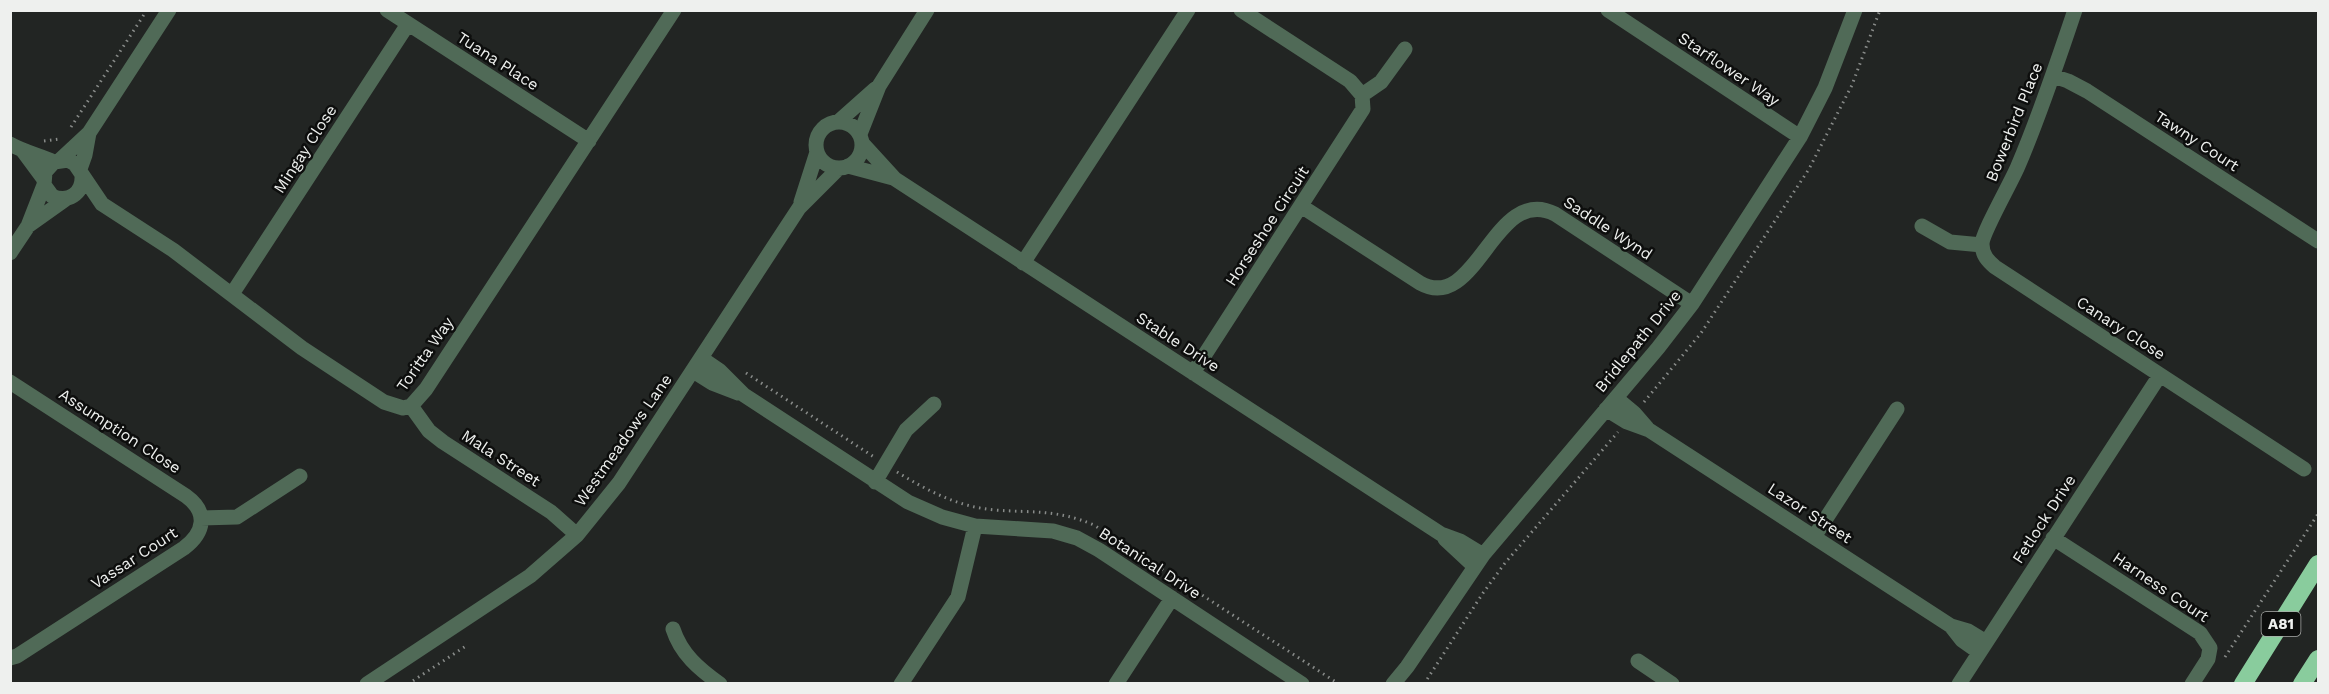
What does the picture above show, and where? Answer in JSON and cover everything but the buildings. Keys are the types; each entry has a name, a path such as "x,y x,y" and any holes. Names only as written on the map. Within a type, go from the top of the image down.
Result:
{"highway":[{"name":"A81","path":"2243,684 2319,564"},
{"path":"2302,684 2319,659"}],"street":[{"path":"10,253 28,226 44,182 45,172 89,133 169,10"},
{"name":"Tuana Place","path":"387,10 589,141"},
{"name":"Toritta Way","path":"68,198 102,204 173,250 302,348 384,402 403,408 411,406 426,389 674,10"},
{"path":"879,86 839,121 825,126 820,131 817,138 817,152 826,164 844,167 858,159 861,139 879,86 927,10"},
{"path":"1023,263 1188,10"},
{"path":"1241,10 1350,81 1362,95 1381,82 1405,49"},
{"name":"Starflower Way","path":"1608,10 1800,137"},
{"name":"Bridlepath Drive","path":"1393,684 1407,667 1478,560 1611,404 1692,304 1800,137 1825,88 1855,10"},
{"name":"Bowerbird Place","path":"1982,245 1983,237 2019,163 2053,76 2075,10"},
{"name":"Mingay Close","path":"232,294 408,24"},
{"name":"Tawny Court","path":"2053,76 2087,91 2319,241"},
{"name":"Horseshoe Circuit","path":"1193,373 1360,114 1363,109 1362,95"},
{"path":"839,121 852,125 861,139"},
{"path":"28,226 80,189 89,133"},
{"name":"Stable Drive","path":"861,139 896,179 1441,534 1450,545 1478,560"},
{"path":"23,149 57,161 75,164 81,173"},
{"path":"23,149 52,196 68,198"},
{"name":"Westmeadows Lane","path":"368,683 530,576 577,535 619,483 799,208 817,152"},
{"name":"Stable Drive","path":"844,167 896,179"},
{"name":"Westmeadows Lane","path":"799,208 844,167"},
{"name":"Toritta Way","path":"81,173 102,204"},
{"name":"Saddle Wynd","path":"1301,206 1420,284 1439,290 1458,280 1517,215 1530,208 1539,208 1555,214 1692,304"},
{"path":"1922,226 1950,242 1982,245"},
{"name":"Canary Close","path":"1982,245 1984,255 1995,267 2304,469"},
{"name":"Botanical Drive","path":"697,364 720,371 744,395 908,502 942,517 975,526 1053,531 1077,538 1099,550 1302,684"},
{"name":"Fetlock Drive","path":"1959,684 2160,375"},
{"name":"Assumption Close","path":"10,382 186,496 199,507 201,518"},
{"path":"875,482 906,430 934,404"},
{"name":"Lazor Street","path":"1611,404 1634,413 1649,430 1951,626 1962,640 1983,647"},
{"name":"Mala Street","path":"411,406 436,436 551,512 577,535"},
{"path":"1814,537 1897,409"},
{"path":"201,518 237,517 300,476"},
{"name":"Vassar Court","path":"10,658 17,656 184,548 197,535 201,518"},
{"path":"901,684 958,597 975,526"},
{"name":"Harness Court","path":"2053,538 2200,633 2210,648 2208,659 2192,684"},
{"path":"1116,684 1172,598"},
{"path":"673,629 677,641 689,658 720,684"},
{"path":"1638,661 1672,684"},
{"name":"Bridlepath Drive","path":"1400,684 1407,667"}],"path":[{"path":"69,129 147,10"},
{"path":"23,149 42,141 63,139"},
{"path":"2220,665 2319,514"},
{"path":"408,684 466,646"}]}
